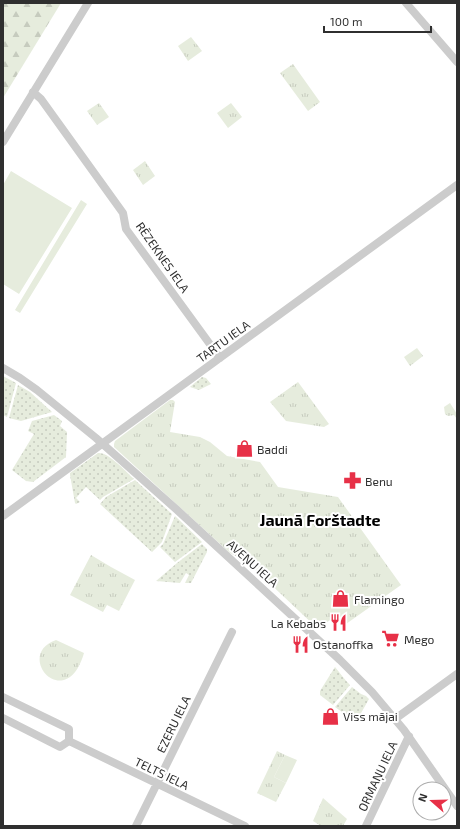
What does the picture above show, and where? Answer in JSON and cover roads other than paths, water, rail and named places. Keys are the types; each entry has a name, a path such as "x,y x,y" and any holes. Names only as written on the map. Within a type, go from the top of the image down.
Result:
{"street":[{"path":"3,142 88,3"},
{"path":"406,3 457,62"},
{"name":"RĒZEKNES IELA","path":"33,92 41,99 123,213 126,229 220,358"},
{"name":"TARTU IELA","path":"3,516 457,185"},
{"name":"AVEŅU IELA","path":"3,368 37,390 102,444 164,498 340,660 396,719 457,806"},
{"name":"EZERU IELA","path":"136,826 232,632"},
{"path":"396,719 457,674"},
{"path":"3,697 69,729 69,741 60,747 3,718"},
{"name":"ORMAŅU IELA","path":"366,826 409,736"},
{"name":"TELTS IELA","path":"69,741 246,826"}],"place":[{"name":"Baddi","path":"244,449"},
{"name":"Benu","path":"352,481"},
{"name":"Flamingo","path":"341,599"},
{"name":"La Kebabs","path":"339,623"},
{"name":"Mego","path":"391,639"},
{"name":"Ostanoffka","path":"300,644"},
{"name":"Viss mājai","path":"330,716"}],"district":[{"name":"Jaunā Forštadte","path":"320,519"}]}
